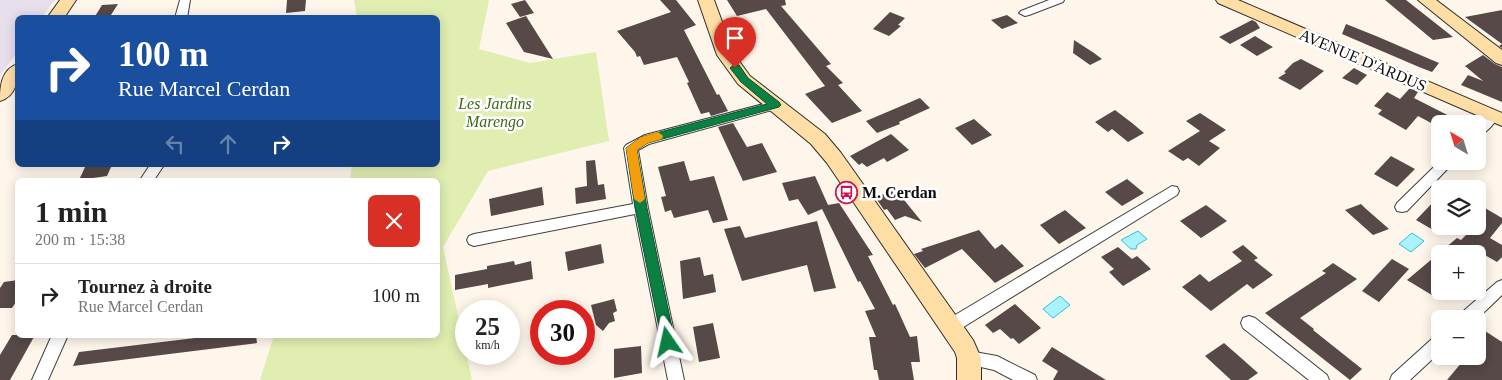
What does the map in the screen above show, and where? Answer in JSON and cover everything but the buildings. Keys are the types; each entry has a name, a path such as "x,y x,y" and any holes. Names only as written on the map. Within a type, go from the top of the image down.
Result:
{"street":[{"path":"57,15 68,0"},
{"path":"182,15 185,0"},
{"path":"706,0 726,55 744,80 818,139 834,158 965,347 969,369 997,363 1029,380"},
{"path":"1025,13 1059,0"},
{"name":"AVENUE D'ARDUS","path":"1224,0 1498,118"},
{"path":"1426,0 1502,59"},
{"path":"0,95 15,74"},
{"path":"676,380 641,208 631,148 645,140 775,105"},
{"path":"1486,126 1498,118"},
{"path":"148,178 157,167"},
{"path":"1402,207 1439,170"},
{"path":"951,326 1172,191"},
{"path":"474,240 641,208"},
{"path":"1476,310 1502,286"},
{"path":"1250,323 1321,380"},
{"path":"40,380 59,338"},
{"path":"1398,380 1431,350"}],"shaded area":[{"path":"0,0 55,0 44,15 15,15 15,55 0,76"}],"green space":[{"name":"Les Jardins Marengo","path":"354,0 489,0 479,49 530,63 596,52 609,141 488,171 443,247 455,302 455,365 469,365 472,380 260,380 273,338 440,338 440,178 350,178 352,167 440,167 440,15 357,15"}],"water":[{"path":"1138,231 1147,239 1137,245 1136,249 1131,249 1121,240"},
{"path":"1412,233 1424,241 1411,252 1399,244"},
{"path":"1060,296 1070,305 1053,318 1043,309"}],"slow traffic":[{"path":"640,199 631,148 645,140 658,136"}],"place":[{"name":"M. Cerdan","path":"846,192"}],"route":[{"path":"668,342 631,148 645,140 775,105 744,80 735,68"}]}
